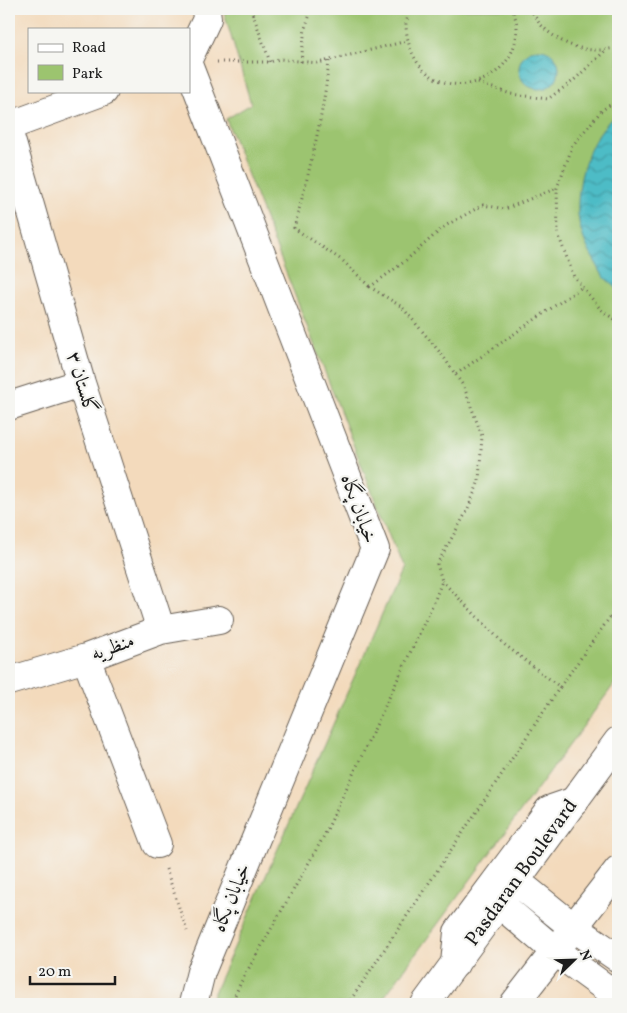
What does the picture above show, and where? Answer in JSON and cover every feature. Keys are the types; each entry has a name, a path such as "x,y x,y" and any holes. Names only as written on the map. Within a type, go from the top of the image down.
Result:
{"street":[{"path":"190,55 207,19 206,9"},
{"name":"خیابان پگاه","path":"190,70 375,549 201,972 193,1004"},
{"path":"9,126 101,92"},
{"name":"گلستان ۳","path":"9,133 81,383 161,630"},
{"path":"9,406 81,383"},
{"name":"منظریه","path":"9,681 86,658 161,630 219,620"},
{"path":"86,658 157,844"},
{"name":"Pasdaran Boulevard","path":"425,1004 618,742"},
{"path":"455,964 458,932 549,810 575,801"},
{"path":"521,994 618,870"},
{"path":"516,882 618,958"},
{"path":"500,904 555,951 618,997"},
{"path":"521,994 547,978 586,974"}],"path":[{"path":"251,9 270,62"},
{"path":"301,62 305,28 312,9"},
{"path":"410,9 406,23 407,41 414,58 426,72 442,81 460,85 478,82 494,74 507,61 515,45 517,26 513,9"},
{"path":"530,9 540,24 558,40 580,49 605,50 618,47"},
{"path":"216,62 270,62 279,59 318,64 407,41"},
{"path":"478,82 511,94 548,99 573,81 605,50"},
{"path":"329,61 326,92 310,169 294,228 343,261 370,287"},
{"path":"618,100 602,110 573,145 558,188 558,234 574,277 603,312 618,321"},
{"path":"456,374 582,287"},
{"path":"442,582 505,645 560,687"},
{"path":"348,1004 560,687 618,606"},
{"path":"157,844 201,972"}],"green space":[{"path":"223,9 618,9 618,679 379,1004 209,1004 402,569 226,119 251,104"}],"water":[{"path":"539,49 553,55 559,69 553,83 539,89 525,83 519,69 525,55"},
{"path":"618,113 618,290 604,277 584,239 578,213 578,199 583,172 592,145 599,133"}]}
